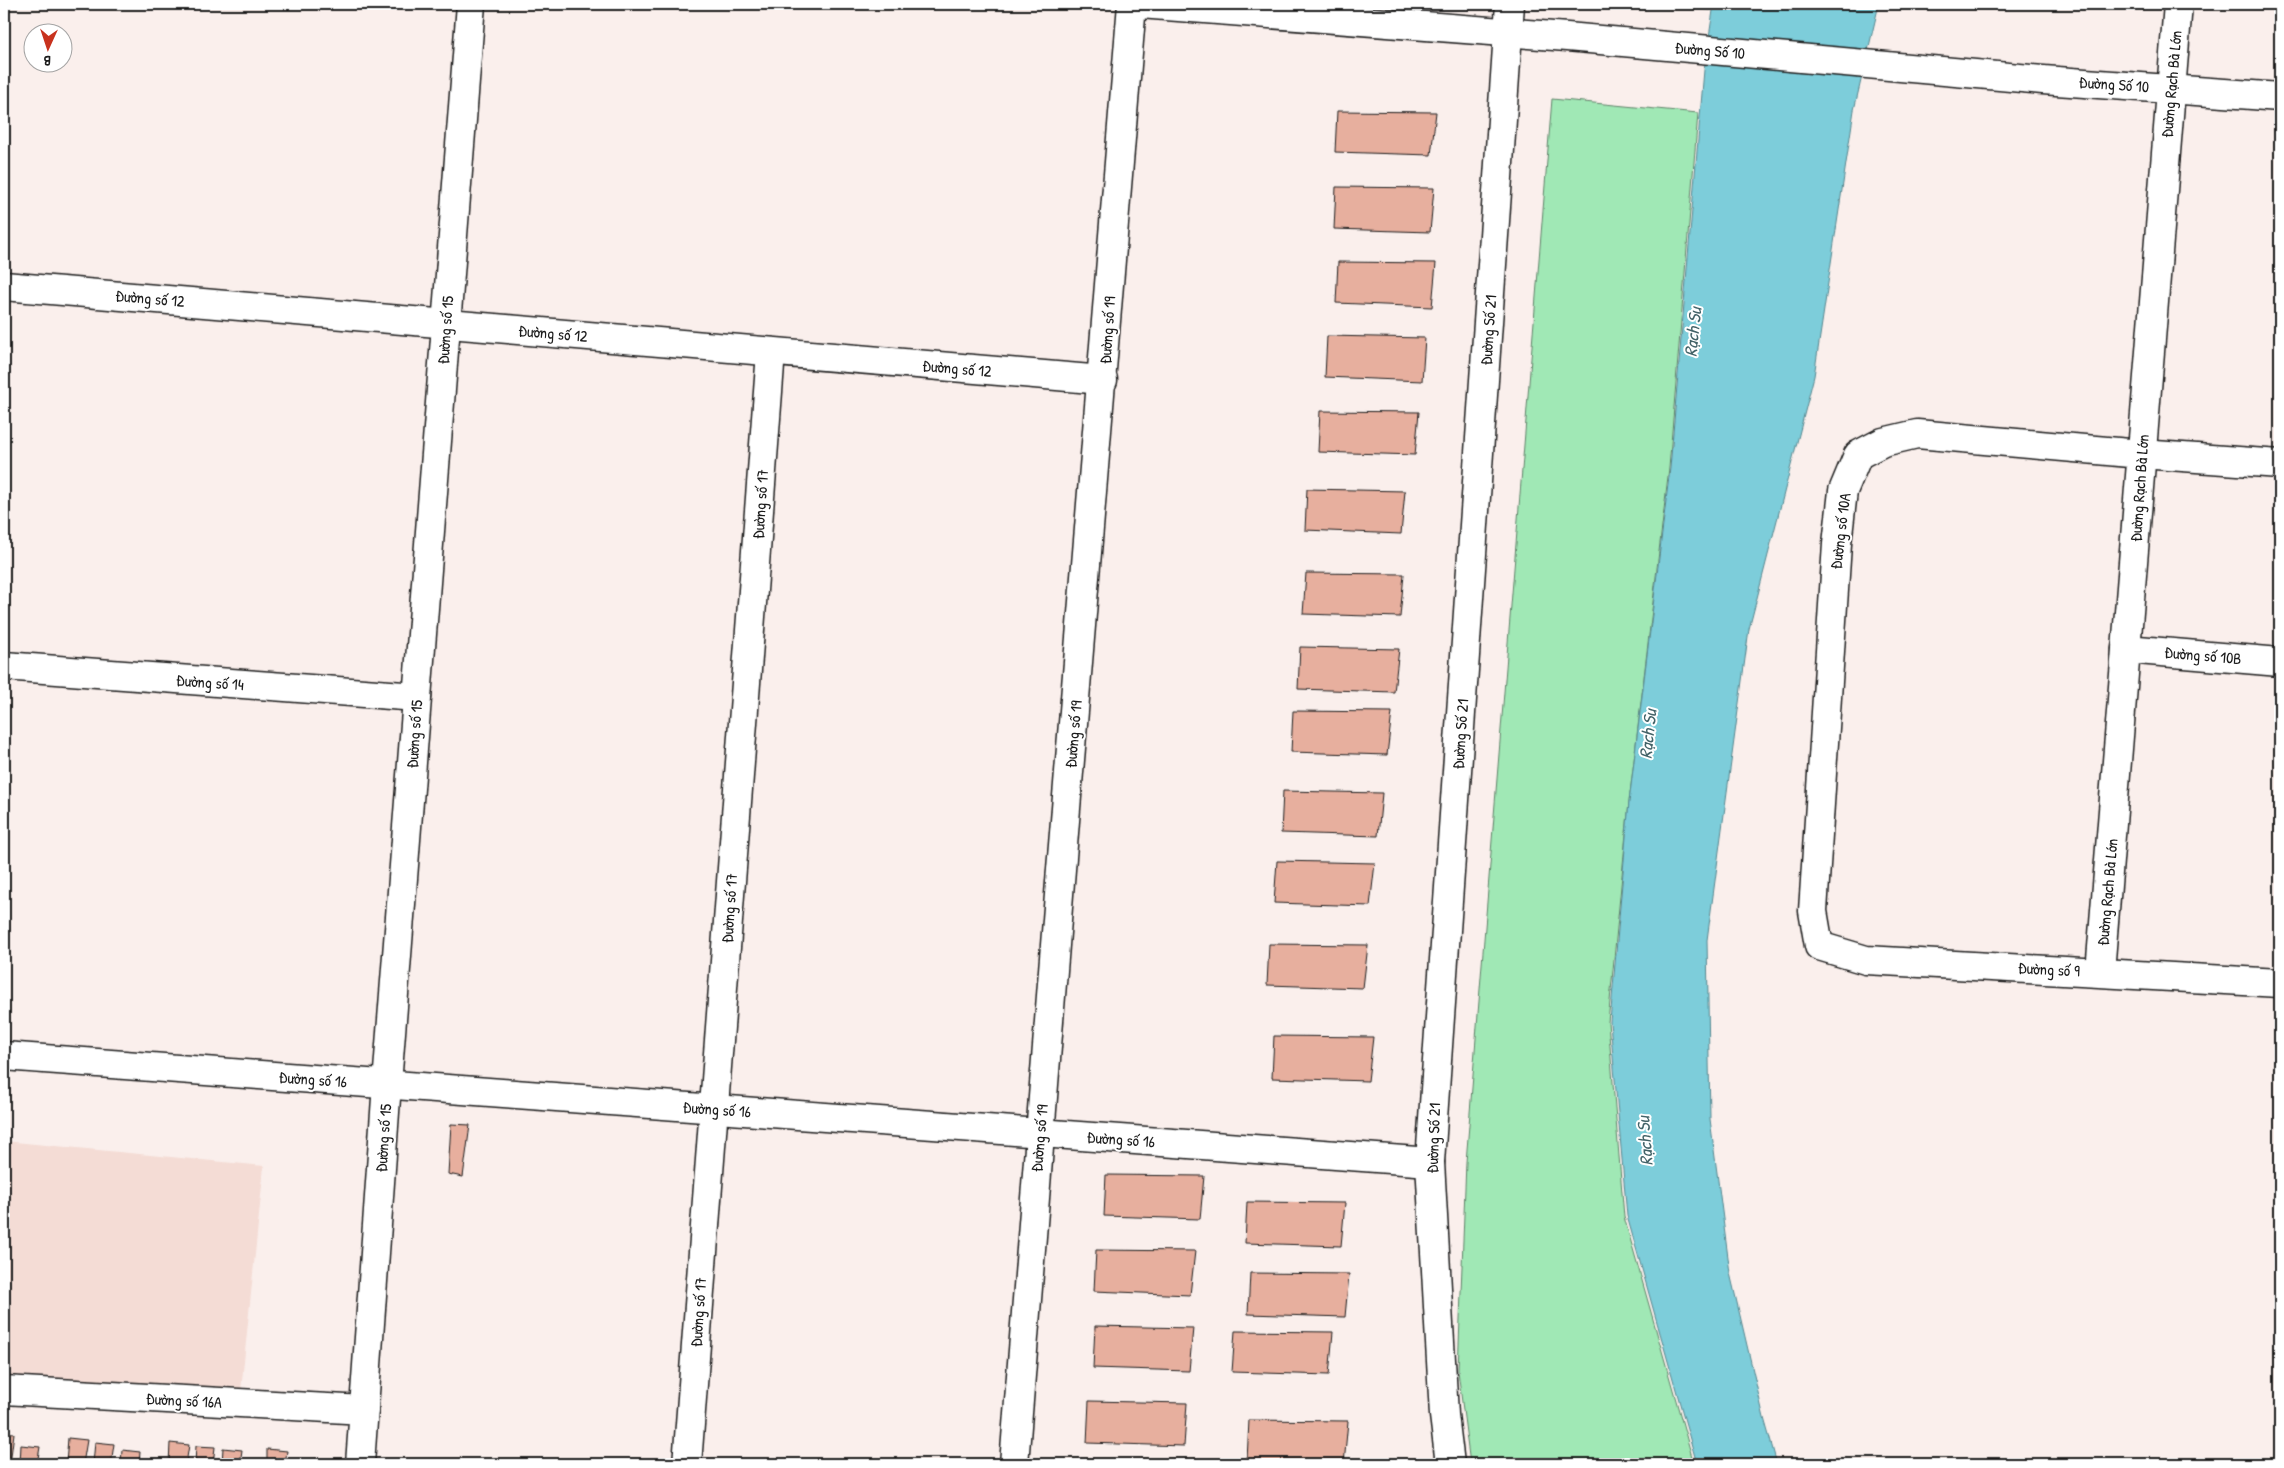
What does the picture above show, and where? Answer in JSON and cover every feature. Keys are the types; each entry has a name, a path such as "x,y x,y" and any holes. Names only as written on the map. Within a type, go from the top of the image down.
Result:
{"street":[{"name":"Đường số 15","path":"360,1464 387,1084 471,4"},
{"name":"Đường số 19","path":"1014,1464 1039,1133 1103,380 1132,4"},
{"name":"Đường Số 10","path":"1140,4 1567,37 2043,80 2280,97"},
{"name":"Đường Số 21","path":"1450,1464 1444,1415 1430,1162 1510,4"},
{"name":"Đường Rạch Bà Lớn","path":"2100,972 2178,4"},
{"name":"Đường số 12","path":"4,286 1103,380"},
{"name":"Đường số 17","path":"687,1464 772,352"},
{"name":"Đường số 10A","path":"1819,946 1813,911 1837,544 1843,491 1858,455 1883,442 1917,434 2280,464"},
{"name":"Đường số 10B","path":"2126,649 2280,662"},
{"name":"Đường số 14","path":"4,666 417,697"},
{"name":"Đường số 9","path":"1819,946 1866,960 2100,972 2280,984"},
{"name":"Đường số 16","path":"4,1056 1430,1162"},
{"name":"Đường số 16A","path":"4,1390 364,1410"}],"shaded area":[{"path":"4,1141 264,1166 241,1391 4,1378"}],"green space":[{"path":"1623,4 1712,4 1711,10"},
{"path":"1552,99 1698,113 1669,468 1629,802 1608,1022 1624,1217 1694,1464 1470,1464 1458,1371 1466,1162"}],"water":[{"name":"Rạch Su","path":"1714,4 1879,4 1854,110 1814,376 1749,629 1707,940 1710,1119 1730,1273 1764,1418 1777,1464 1697,1464 1627,1216 1610,1022 1629,802 1670,468 1704,70"}],"building":[{"path":"1337,111 1436,112 1431,155 1335,152"},
{"path":"1336,187 1434,188 1430,232 1334,229"},
{"path":"1338,262 1436,263 1432,307 1336,303"},
{"path":"1327,336 1425,338 1422,381 1325,377"},
{"path":"1320,411 1419,412 1415,455 1318,452"},
{"path":"1307,489 1405,491 1401,534 1305,530"},
{"path":"1306,573 1404,574 1400,617 1303,614"},
{"path":"1300,647 1399,649 1394,692 1298,689"},
{"path":"1293,711 1392,712 1387,755 1291,752"},
{"path":"1283,791 1382,793 1378,836 1281,833"},
{"path":"1277,861 1375,863 1370,906 1274,903"},
{"path":"1269,944 1368,945 1363,988 1267,985"},
{"path":"1274,1036 1373,1037 1368,1081 1272,1078"},
{"path":"451,1124 470,1125 463,1177 448,1174"},
{"path":"1106,1175 1204,1176 1200,1219 1104,1216"},
{"path":"1247,1202 1345,1203 1341,1246 1245,1243"},
{"path":"1096,1250 1195,1251 1190,1295 1094,1291"},
{"path":"1250,1273 1349,1274 1345,1317 1248,1314"},
{"path":"1095,1326 1193,1328 1189,1371 1093,1368"},
{"path":"1235,1331 1333,1332 1329,1375 1232,1372"},
{"path":"1089,1401 1187,1403 1184,1446 1087,1443"},
{"path":"1249,1420 1348,1421 1344,1464 1247,1461"},
{"path":"4,1432 14,1433 10,1464 4,1464"},
{"path":"68,1438 87,1440 83,1464 66,1464"},
{"path":"95,1442 114,1444 111,1464 93,1464"},
{"path":"170,1443 189,1445 186,1464 169,1464"},
{"path":"21,1445 40,1447 37,1464 20,1464"},
{"path":"196,1446 215,1447 213,1464 195,1464"},
{"path":"223,1448 242,1450 240,1464 222,1464"},
{"path":"267,1449 287,1451 285,1464 267,1464"},
{"path":"122,1450 140,1452 139,1464 121,1464"}]}
